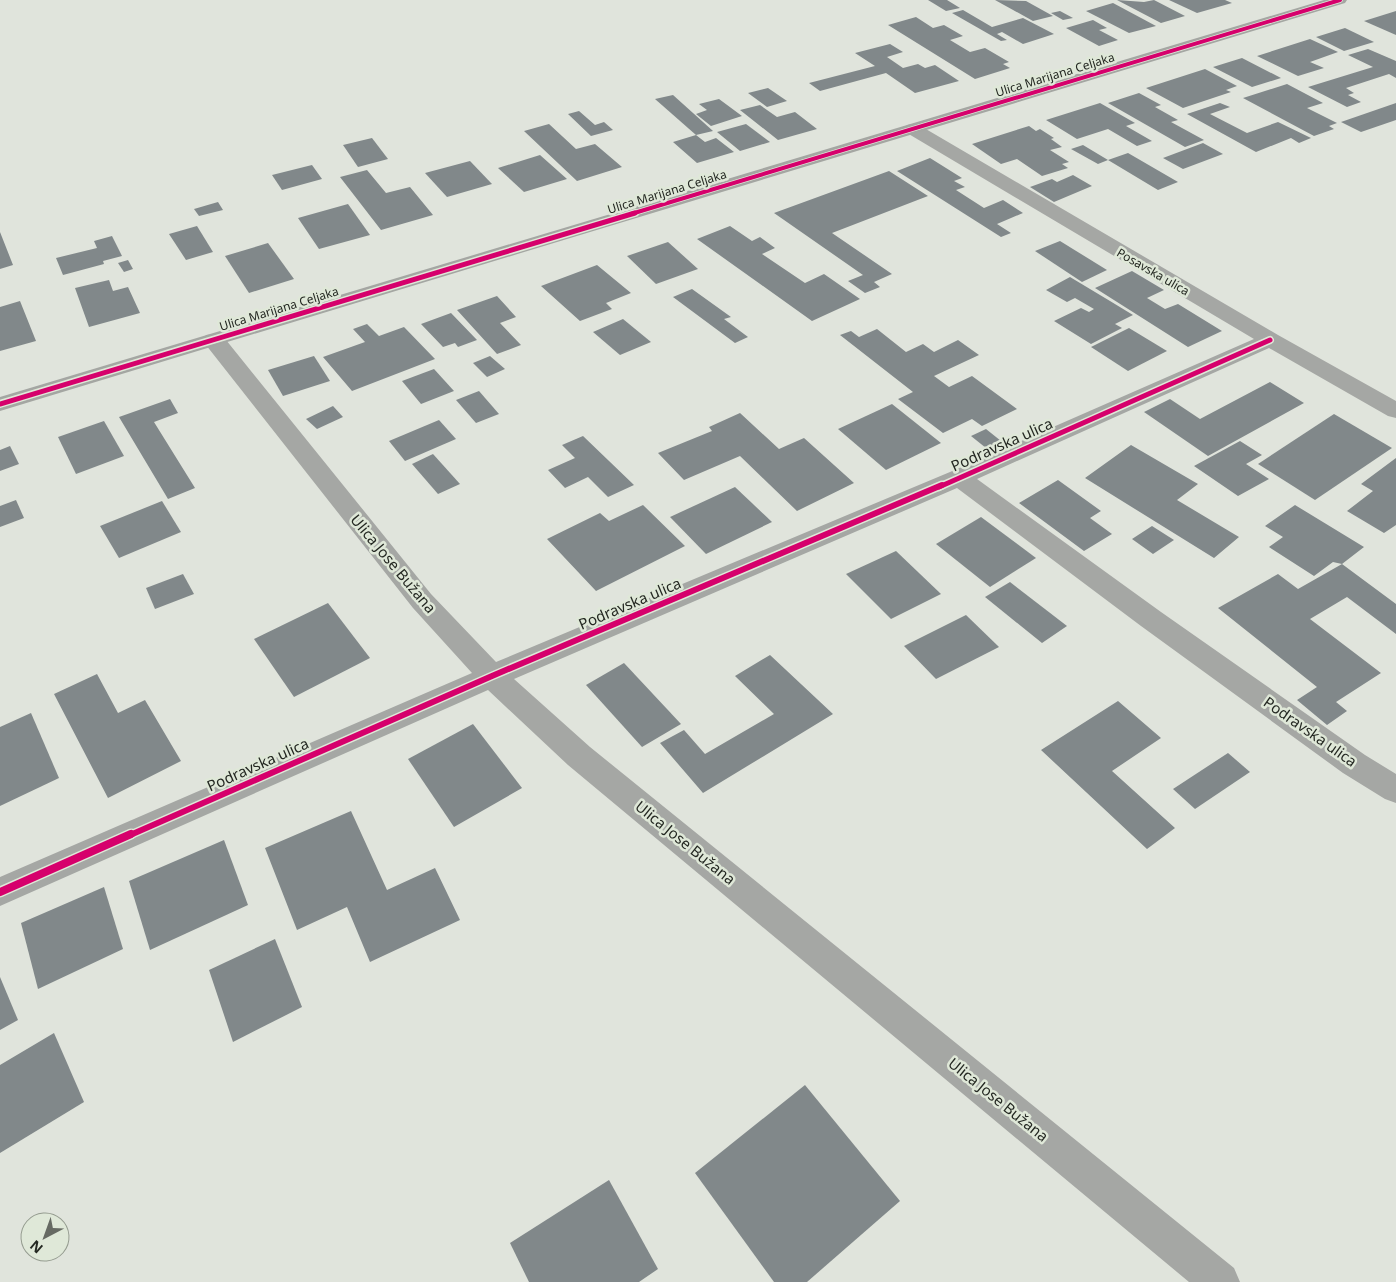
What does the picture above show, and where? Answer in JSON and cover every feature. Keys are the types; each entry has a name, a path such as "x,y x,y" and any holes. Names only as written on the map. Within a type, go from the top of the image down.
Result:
{"main road":[{"name":"Ulica Marijana Celjaka","path":"0,404 1340,0"}],"street":[{"name":"Posavska ulica","path":"913,130 1270,340 1396,410"},
{"name":"Ulica Jose Bužana","path":"214,340 422,601 492,676 594,768 1220,1282"},
{"name":"Podravska ulica","path":"0,892 492,676 959,478 1270,340"},
{"name":"Podravska ulica","path":"959,478 1159,625 1354,764 1396,790"}],"building":[{"path":"928,0 947,0 960,8 946,11"},
{"path":"995,0 1026,1 1053,16 1033,21"},
{"path":"1117,0 1144,2 1154,0 1185,16 1161,23"},
{"path":"1169,0 1225,0 1232,3 1197,13"},
{"path":"1113,3 1156,26 1129,33 1086,11"},
{"path":"963,10 992,27 1023,18 1054,34 1023,44 1002,32 997,34 1007,40 1001,41 952,13"},
{"path":"1060,11 1073,18 1063,20 1051,13"},
{"path":"1396,11 1396,35 1364,21"},
{"path":"916,17 933,28 944,25 963,36 950,40 970,52 985,48 1009,62 1003,64 1010,68 975,79 888,25"},
{"path":"1093,20 1107,28 1099,30 1118,40 1099,46 1066,28"},
{"path":"1345,28 1374,42 1344,51 1316,37"},
{"path":"1310,39 1338,52 1310,62 1324,68 1298,76 1257,56"},
{"path":"890,44 903,52 887,57 903,68 918,64 925,68 935,65 959,81 915,93 886,73 820,91 809,83 875,66 855,53"},
{"path":"1368,49 1396,61 1396,78 1389,74 1346,88 1354,93 1348,95 1361,102 1347,107 1308,87 1373,67 1348,55"},
{"path":"1242,58 1281,78 1252,87 1213,67"},
{"path":"1205,69 1237,86 1226,90 1231,92 1183,108 1146,88"},
{"path":"1287,84 1323,103 1307,108 1337,123 1329,126 1334,129 1314,136 1243,98"},
{"path":"768,88 787,101 767,107 748,93"},
{"path":"1139,93 1161,105 1155,107 1178,120 1171,122 1204,140 1185,147 1108,103"},
{"path":"673,95 713,131 696,135 655,99"},
{"path":"719,99 742,116 711,126 696,114 707,110 699,104"},
{"path":"1100,103 1135,123 1126,126 1152,141 1137,146 1108,129 1077,139 1046,120"},
{"path":"1220,103 1230,107 1210,114 1247,133 1278,122 1311,138 1299,143 1291,138 1256,152 1187,114"},
{"path":"1396,103 1396,120 1361,132 1341,122"},
{"path":"760,105 777,117 795,112 817,129 778,140 740,110"},
{"path":"579,111 595,125 604,122 613,130 591,136 568,114"},
{"path":"549,124 576,149 595,144 622,167 577,181 524,131"},
{"path":"746,124 770,142 740,151 717,132"},
{"path":"1029,126 1036,131 1040,129 1054,138 1051,139 1062,147 1050,150 1069,162 1062,164 1068,168 1042,176 1017,159 1001,164 972,144"},
{"path":"696,135 705,142 716,138 734,152 697,163 673,142"},
{"path":"372,138 388,159 358,167 343,145"},
{"path":"1203,143 1223,154 1183,169 1163,158"},
{"path":"1083,145 1108,160 1098,164 1071,149"},
{"path":"1128,153 1178,182 1158,190 1108,160"},
{"path":"540,155 567,179 524,192 498,168"},
{"path":"930,158 962,178 954,181 965,187 956,190 984,208 1003,200 1023,213 997,224 1011,233 1001,237 897,171"},
{"path":"470,161 492,184 447,197 425,173"},
{"path":"312,165 322,179 282,190 272,175"},
{"path":"367,170 386,193 410,187 433,215 381,230 340,177"},
{"path":"889,171 928,196 832,233 892,274 874,282 880,287 865,293 848,281 863,275 774,213"},
{"path":"1073,175 1092,186 1054,202 1030,187 1052,179 1057,182"},
{"path":"218,202 223,210 199,216 194,209"},
{"path":"348,204 370,235 319,249 298,218"},
{"path":"197,226 213,252 186,260 169,234"},
{"path":"730,226 752,241 760,237 775,248 762,254 805,283 824,274 860,299 812,321 697,239"},
{"path":"0,232 13,265 0,269"},
{"path":"112,236 122,256 103,261 104,264 63,275 56,258 97,248 94,241"},
{"path":"1060,241 1107,270 1082,282 1035,251"},
{"path":"668,242 698,269 656,284 627,256"},
{"path":"268,243 294,279 249,293 225,256"},
{"path":"128,260 133,269 124,272 118,263"},
{"path":"597,265 631,293 606,303 612,309 580,321 541,286"},
{"path":"1132,271 1164,290 1147,298 1165,309 1178,304 1222,331 1188,347 1095,288"},
{"path":"1070,277 1133,315 1115,324 1122,328 1091,344 1054,321 1081,308 1089,312 1094,309 1075,298 1067,302 1046,290"},
{"path":"109,280 113,291 128,287 140,313 89,327 75,288"},
{"path":"692,289 731,317 724,319 748,337 735,343 673,297"},
{"path":"497,296 516,317 500,323 521,345 497,354 457,310"},
{"path":"20,301 36,341 0,351 0,307"},
{"path":"451,313 477,340 458,347 455,343 443,347 421,324"},
{"path":"623,319 651,342 620,355 593,332"},
{"path":"367,324 379,336 404,327 435,359 352,391 323,357 365,342 353,329"},
{"path":"1129,328 1167,351 1128,371 1091,347"},
{"path":"877,329 906,352 923,344 934,352 958,340 979,355 934,376 949,387 972,376 1017,409 982,426 972,419 943,433 898,399 913,392 840,335 851,331 859,337"},
{"path":"314,356 330,381 283,396 268,370"},
{"path":"490,356 505,369 487,377 473,363"},
{"path":"434,369 454,391 421,404 402,381"},
{"path":"1270,382 1304,403 1208,456 1144,412 1170,399 1200,419"},
{"path":"479,391 499,414 476,423 456,400"},
{"path":"170,399 178,413 154,422 195,488 168,499 119,417"},
{"path":"892,404 941,443 886,470 838,429"},
{"path":"333,406 343,417 317,429 306,419"},
{"path":"740,413 779,449 804,438 854,483 797,511 740,456 684,480 658,453 712,431 709,427"},
{"path":"1334,414 1392,448 1315,500 1258,464"},
{"path":"439,420 456,439 405,461 389,441"},
{"path":"104,421 124,456 76,474 58,437"},
{"path":"986,429 1001,441 986,448 971,436"},
{"path":"583,436 634,485 608,497 588,477 565,488 548,470 575,458 562,445"},
{"path":"1240,441 1262,455 1246,464 1269,479 1238,496 1194,466"},
{"path":"1131,445 1198,484 1177,500 1239,537 1214,558 1085,478"},
{"path":"10,446 19,464 0,471 0,450"},
{"path":"433,454 460,484 438,494 412,464"},
{"path":"1396,458 1396,525 1384,533 1347,511 1373,491 1361,484"},
{"path":"1058,480 1101,511 1090,518 1112,534 1084,551 1019,503"},
{"path":"735,487 772,522 706,554 670,517"},
{"path":"16,500 24,518 0,527 0,506"},
{"path":"162,501 181,532 119,558 100,526"},
{"path":"643,505 685,546 596,591 547,539 600,513 609,521"},
{"path":"1295,505 1364,547 1342,564 1333,562 1314,576 1269,547 1283,537 1265,526"},
{"path":"981,517 1036,558 990,587 936,544"},
{"path":"1152,526 1174,540 1153,554 1132,539"},
{"path":"896,551 941,594 891,619 846,574"},
{"path":"1342,564 1396,604 1396,634 1347,597 1310,619 1381,673 1336,702 1347,711 1327,725 1297,700 1317,687 1218,608 1278,574 1298,589"},
{"path":"183,574 194,594 155,609 146,588"},
{"path":"1010,582 1067,626 1042,643 985,597"},
{"path":"328,603 370,658 294,697 254,639"},
{"path":"966,615 999,647 936,679 904,646"},
{"path":"770,655 833,714 703,793 660,743 684,730 705,754 774,714 735,676"},
{"path":"624,663 681,724 642,747 586,685"},
{"path":"97,674 118,713 145,700 181,761 108,798 54,694"},
{"path":"1118,701 1161,738 1112,771 1175,828 1147,849 1041,750"},
{"path":"31,713 59,778 0,806 0,727"},
{"path":"473,724 522,788 454,827 408,759"},
{"path":"1228,753 1250,772 1195,809 1173,789"},
{"path":"351,811 387,890 435,868 460,920 370,962 347,907 297,930 265,848"},
{"path":"224,840 248,905 150,950 129,881"},
{"path":"104,887 123,949 38,989 21,923"},
{"path":"275,939 302,1007 233,1042 209,970"},
{"path":"0,977 18,1020 0,1030"},
{"path":"54,1033 84,1102 0,1153 0,1065"},
{"path":"805,1085 900,1201 807,1282 774,1282 695,1173"},
{"path":"609,1180 658,1269 639,1282 529,1282 510,1243"}],"cycle path":[{"path":"0,404 1340,0"},
{"path":"0,892 492,676 959,478 1270,340"}]}
